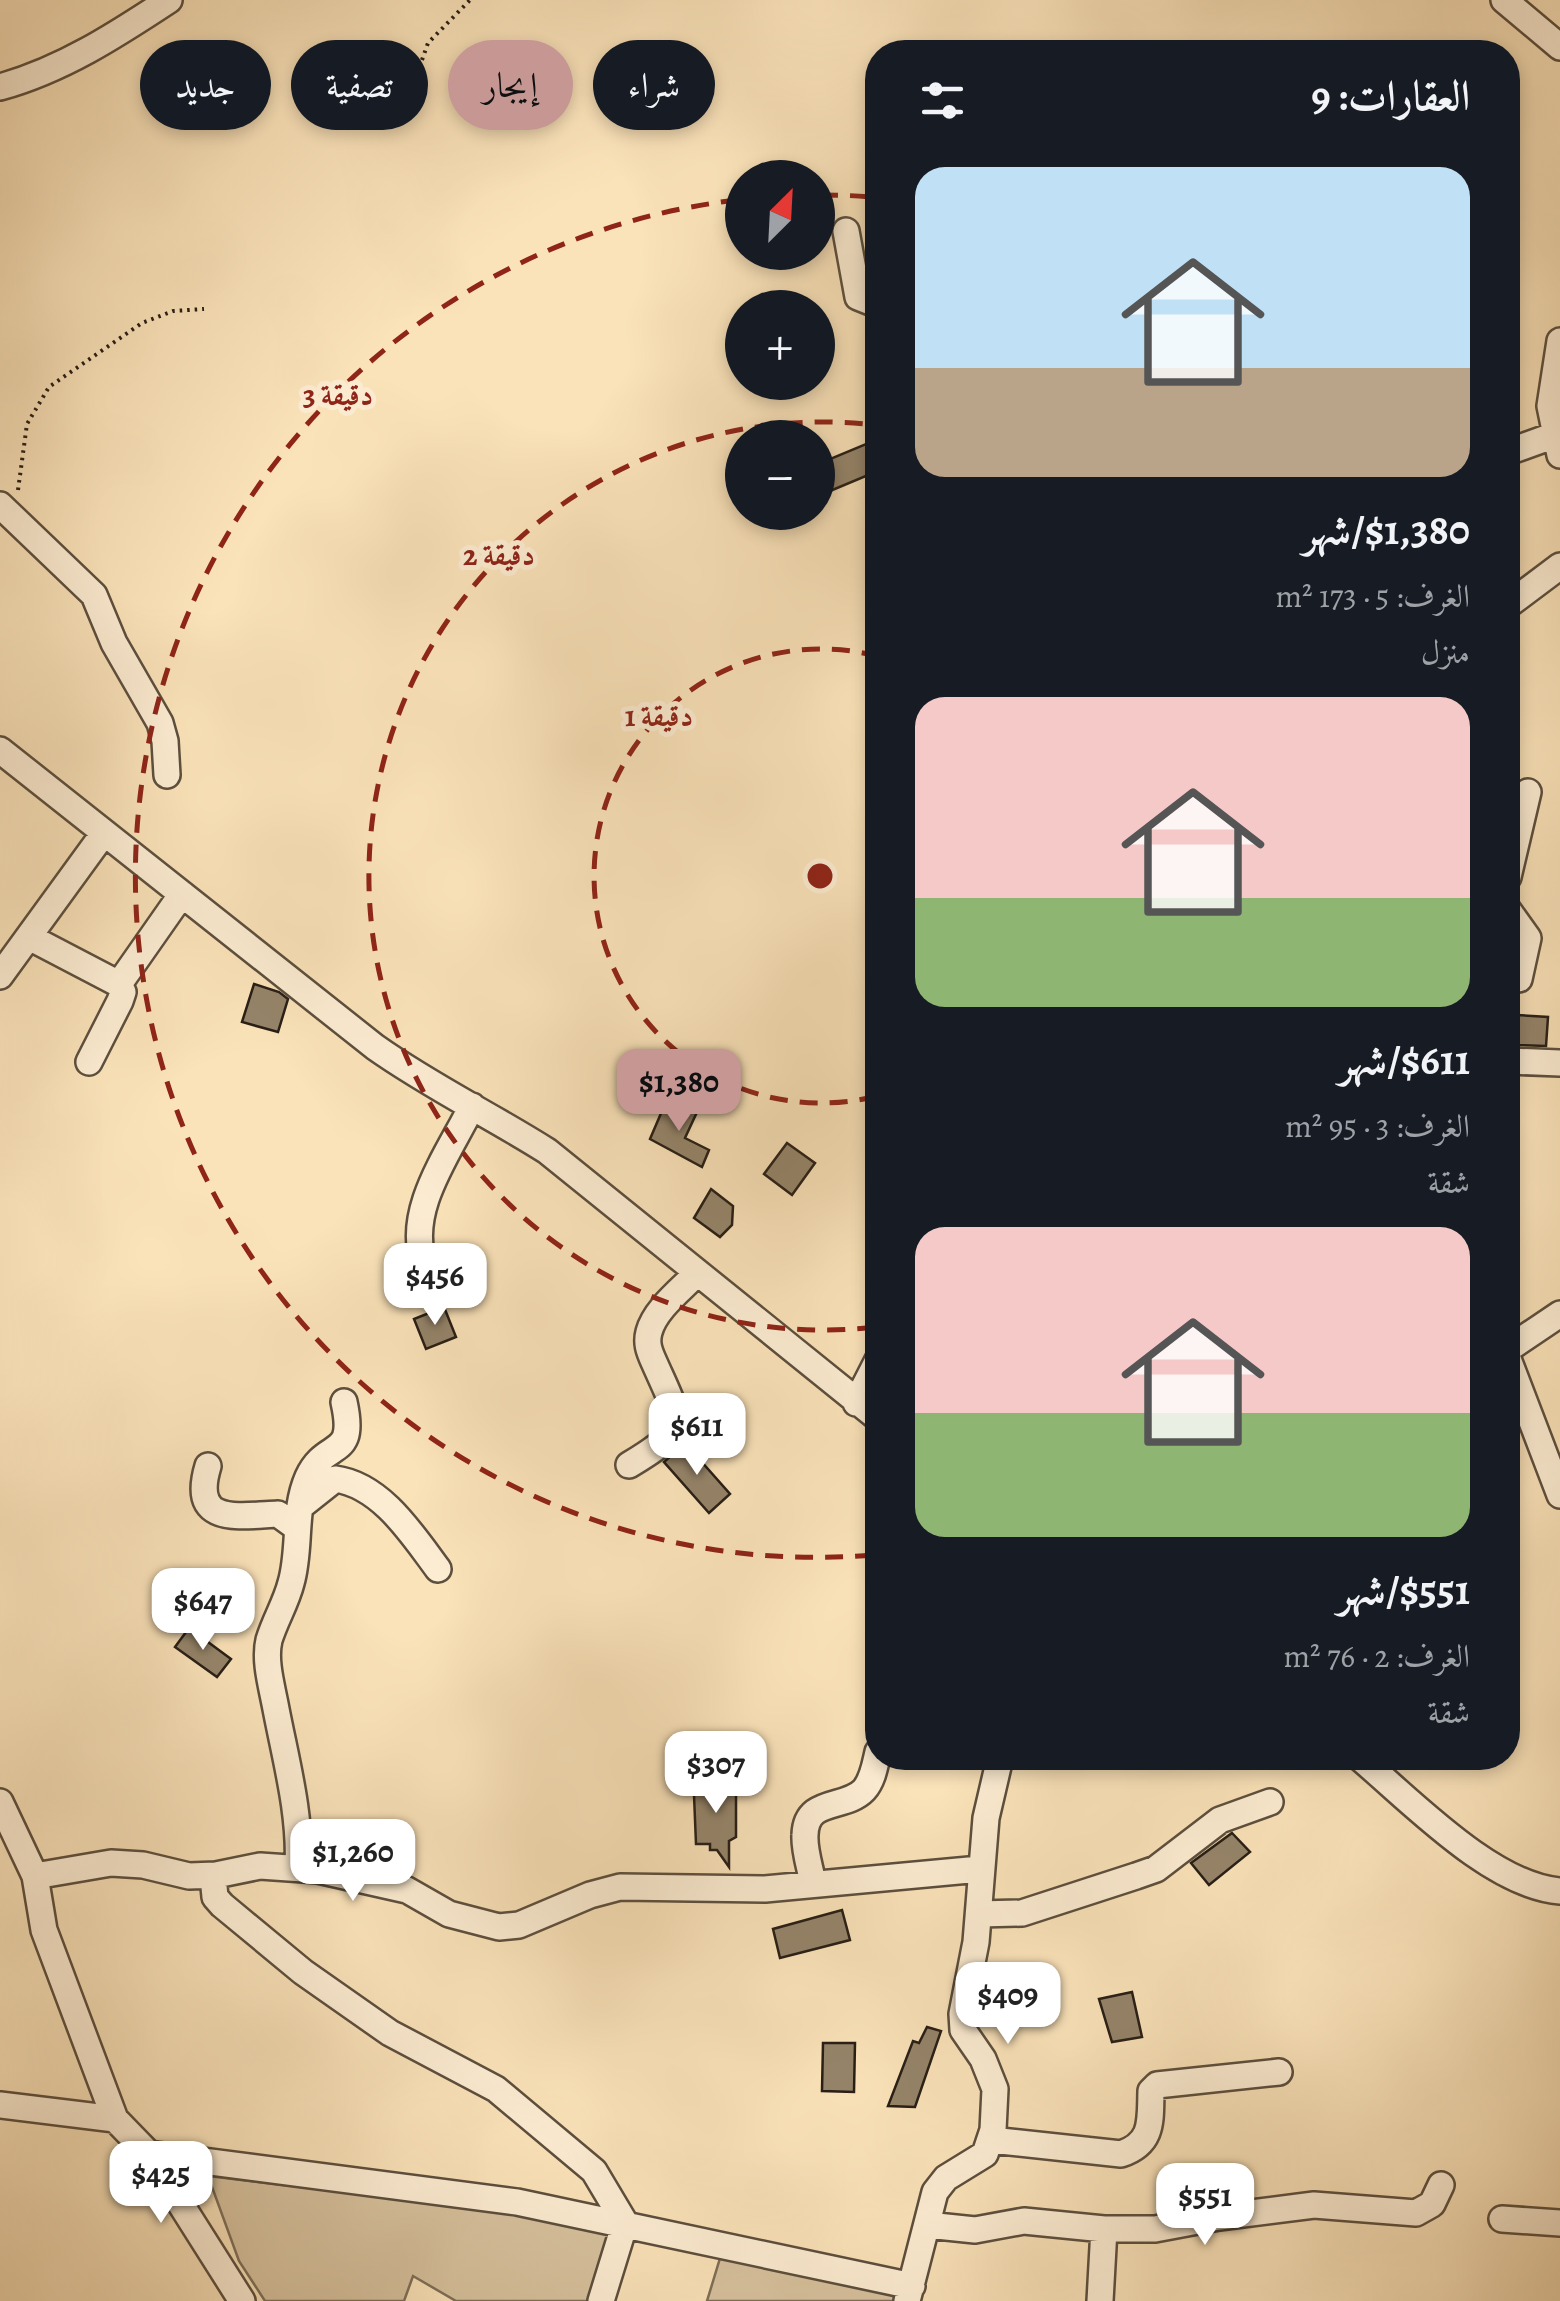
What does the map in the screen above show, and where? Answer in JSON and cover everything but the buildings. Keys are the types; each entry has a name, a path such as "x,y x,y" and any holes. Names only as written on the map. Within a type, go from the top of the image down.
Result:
{"street":[{"path":"0,87 57,66 101,44 169,0"},
{"path":"1504,0 1560,46"},
{"path":"846,232 858,298 865,300"},
{"path":"1520,450 1558,445 1550,406 1560,341"},
{"path":"8,512 94,595 114,642 160,723 167,775"},
{"path":"1520,596 1560,566"},
{"path":"0,750 375,1047 546,1152 865,1409"},
{"path":"1520,826 1528,792"},
{"path":"0,976 104,832"},
{"path":"119,984 182,894"},
{"path":"1520,927 1528,938 1520,971"},
{"path":"28,937 119,984 120,1001 89,1062"},
{"path":"1520,1062 1560,1062"},
{"path":"424,1263 417,1238 421,1208 472,1106"},
{"path":"629,1465 664,1444 674,1428 674,1407 648,1349 647,1337 659,1314 697,1272"},
{"path":"1520,1341 1560,1314"},
{"path":"856,1403 865,1385"},
{"path":"1520,1390 1560,1495"},
{"path":"298,1868 297,1824 267,1654 270,1624 292,1582 298,1517 310,1472 347,1436 344,1402"},
{"path":"208,1466 202,1488 204,1498 221,1514 233,1518 278,1514 298,1517"},
{"path":"298,1517 335,1479 356,1483 395,1514 438,1568"},
{"path":"813,1882 805,1837 808,1822 818,1809 861,1792 873,1770"},
{"path":"148,2154 486,2197 625,2223 909,2293 940,2183 981,2158 992,2140 995,2089 963,2030 962,2014 979,1914 986,1818 997,1770"},
{"path":"1374,1770 1475,1854 1530,1884 1560,1891"},
{"path":"0,1802 35,1876 44,1930 115,2119 148,2154 242,2301"},
{"path":"979,1914 1022,1913 1156,1869 1228,1815 1270,1802"},
{"path":"35,1876 122,1862 189,1876 213,1876 260,1866 298,1868 355,1876 406,1890 466,1920 499,1927 519,1925 590,1895 620,1887 731,1890 980,1870"},
{"path":"213,1876 216,1896 222,1905 303,1972 390,2033 496,2089 584,2161 625,2223 601,2301"},
{"path":"992,2140 1121,2154 1132,2150 1150,2128 1152,2091 1157,2085 1279,2072"},
{"path":"0,2105 115,2119"},
{"path":"926,2225 975,2230 1024,2221 1104,2229 1172,2228 1206,2219 1298,2206 1416,2213 1432,2204 1441,2185"},
{"path":"1502,2219 1560,2223"},
{"path":"1100,2301 1104,2229"}],"path":[{"path":"428,43 470,0"},
{"path":"8,512 28,424 49,386 142,323 161,314 204,309"}],"shaded area":[{"path":"208,2176 517,2213 611,2233 588,2301 456,2301 413,2276 404,2301 265,2301 239,2261"},
{"path":"721,2255 897,2290 894,2301 707,2301"}]}
